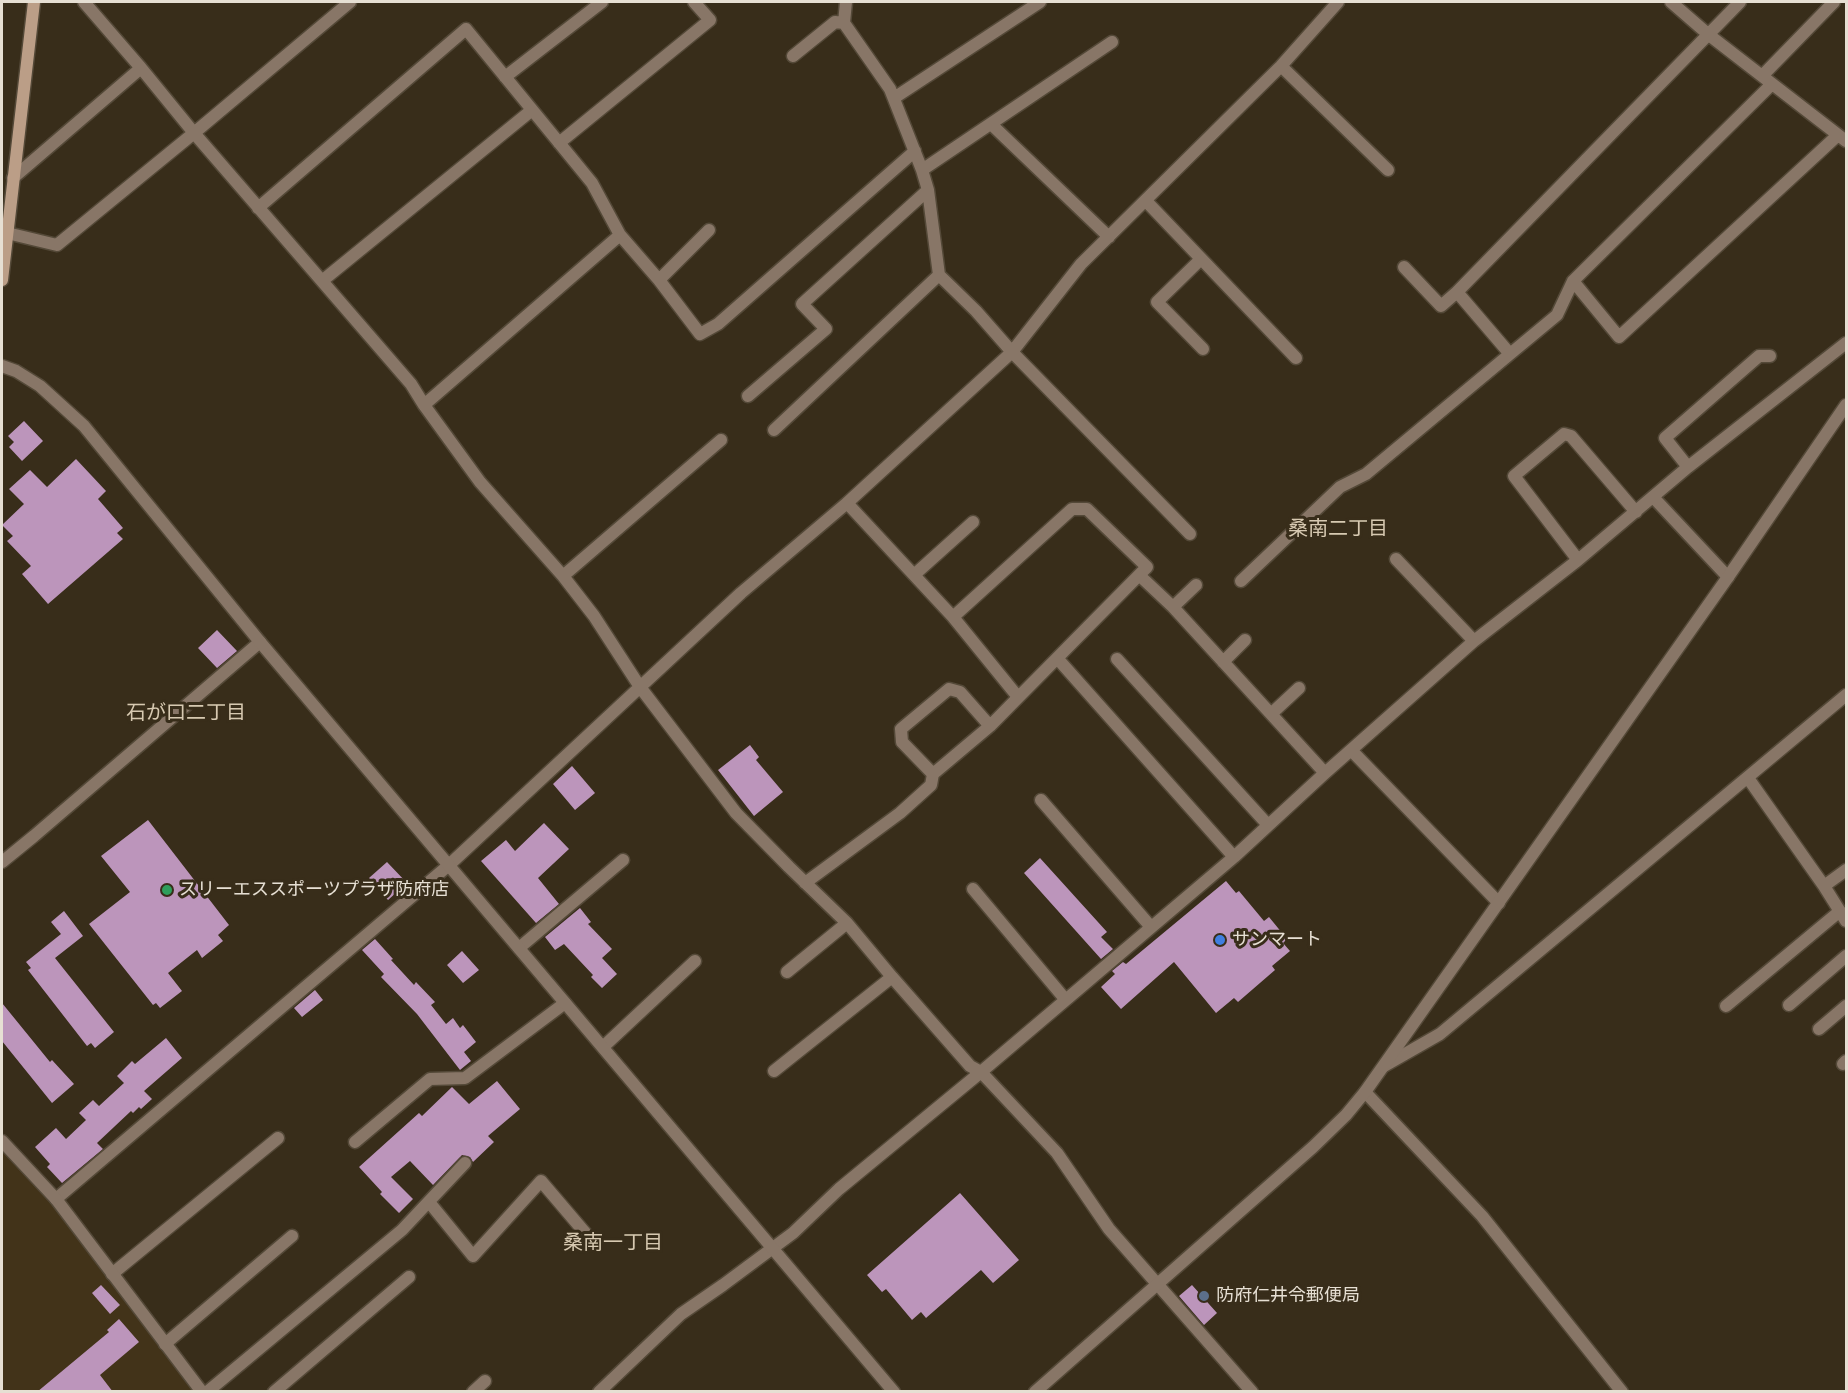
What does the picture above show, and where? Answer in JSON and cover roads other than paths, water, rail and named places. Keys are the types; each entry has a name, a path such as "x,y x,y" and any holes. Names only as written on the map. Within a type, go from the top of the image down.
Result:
{"main road":[{"path":"2,280 34,2"}],"street":[{"path":"84,2 411,384 480,482 594,616 640,687 736,813 848,923 970,1066 981,1072 1057,1153 1109,1229 1252,1392"},
{"path":"7,233 57,244 350,2"},
{"path":"505,77 602,2"},
{"path":"559,143 710,20 694,2"},
{"path":"846,2 844,22 890,89 922,170 928,190 939,275 1190,534"},
{"path":"894,98 1040,2"},
{"path":"56,1199 449,865 741,593 847,503 1012,352 1081,264 1281,66 1338,2"},
{"path":"1404,267 1441,306 1740,2"},
{"path":"1762,76 1834,2"},
{"path":"1573,281 1619,337 1842,138 1709,34 1675,3"},
{"path":"793,56 835,22 844,22"},
{"path":"258,208 466,29 592,183 620,235 659,280 700,334 718,324 915,151"},
{"path":"922,170 1112,42"},
{"path":"1281,66 1389,170"},
{"path":"13,178 141,68"},
{"path":"1241,581 1340,487 1366,474 1557,315 1573,281 1772,84"},
{"path":"322,281 532,110"},
{"path":"991,124 1109,237"},
{"path":"748,396 826,329 802,304 928,190"},
{"path":"1146,201 1296,358"},
{"path":"659,280 709,230"},
{"path":"424,405 620,235"},
{"path":"1202,259 1157,302 1203,349"},
{"path":"774,430 939,275"},
{"path":"1457,292 1510,354"},
{"path":"599,1392 681,1314 793,1233 839,1189 981,1072 1234,857 1325,772 1474,641 1578,560 1688,467 1846,344"},
{"path":"1688,467 1665,438 1759,356 1770,356"},
{"path":"2,366 16,371 40,386 84,426 260,642 894,1392"},
{"path":"1035,1392 1313,1147 1346,1115 1365,1092 1728,577 1846,405"},
{"path":"1578,560 1514,476 1564,434 1571,436 1636,512"},
{"path":"562,576 721,440"},
{"path":"1653,497 1728,577"},
{"path":"847,503 953,617 1018,697"},
{"path":"805,883 900,813 931,785 933,774 990,726 1147,567 1087,509 1072,509 953,617"},
{"path":"914,575 973,522"},
{"path":"1396,559 1474,641"},
{"path":"1139,575 1173,607 1325,772"},
{"path":"1173,607 1196,585"},
{"path":"1223,662 1245,640"},
{"path":"2,862 260,642"},
{"path":"1057,658 1234,857"},
{"path":"1117,659 1268,825"},
{"path":"1271,714 1299,688"},
{"path":"933,774 902,742 901,729 949,689 960,692 990,726"},
{"path":"1384,1066 1440,1034 1846,695"},
{"path":"1352,750 1499,903"},
{"path":"1726,1006 1843,916 1748,778"},
{"path":"1041,800 1151,927"},
{"path":"519,948 623,860"},
{"path":"1824,886 1846,870"},
{"path":"973,889 1065,999"},
{"path":"786,972 848,923"},
{"path":"1789,1005 1846,956"},
{"path":"603,1047 695,961"},
{"path":"774,1071 892,977"},
{"path":"355,1142 430,1079 465,1078 566,1003"},
{"path":"1819,1029 1846,1006"},
{"path":"1365,1092 1482,1216 1622,1392"},
{"path":"112,1274 278,1138"},
{"path":"2,1141 56,1199 165,1344 205,1392 402,1230 465,1163"},
{"path":"429,1202 473,1256 541,1181 587,1235"},
{"path":"165,1344 292,1236"},
{"path":"274,1392 409,1276"},
{"path":"472,1392 485,1381"}],"place":[{"name":"スリーエススポーツプラザ防府店","path":"167,890"},
{"name":"サンマート","path":"1220,940"},
{"name":"防府仁井令郵便局","path":"1204,1296"}],"district":[{"name":"桑南二丁目","path":"1338,529"},
{"name":"石が口二丁目","path":"186,713"},
{"name":"桑南一丁目","path":"613,1243"}]}
